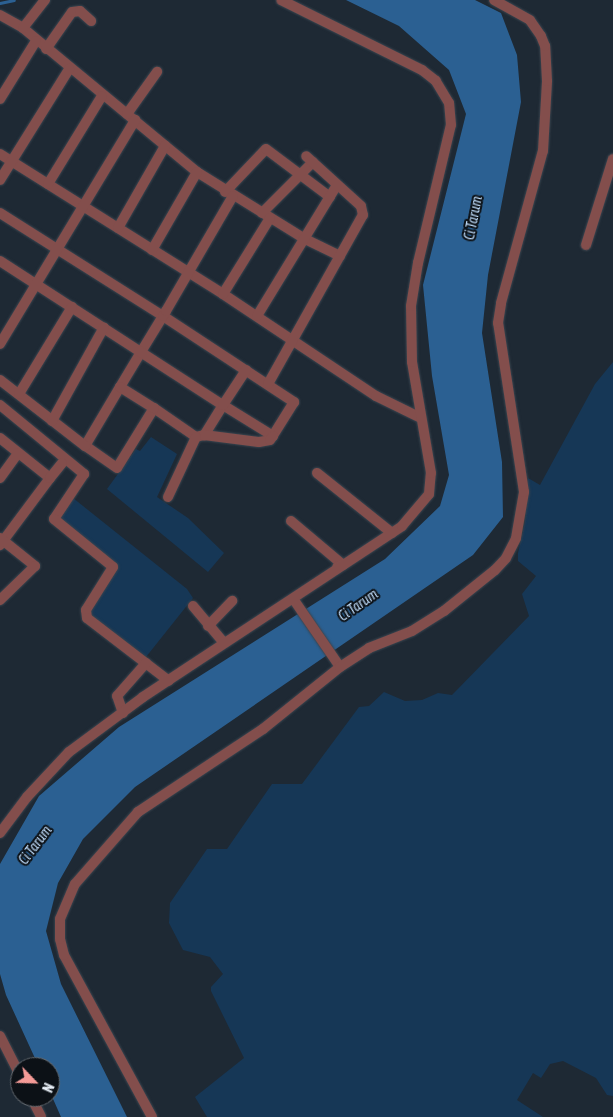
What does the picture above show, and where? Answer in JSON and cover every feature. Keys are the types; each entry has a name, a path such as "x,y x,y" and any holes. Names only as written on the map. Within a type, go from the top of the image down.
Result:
{"street":[{"path":"22,28 45,0"},
{"path":"245,631 279,602 392,533 417,512 431,485 412,362 411,306 416,272 451,125 449,102 436,82 422,70 281,0"},
{"path":"152,1117 64,956 60,939 65,902 75,884 99,854 138,812 263,729 338,665 369,648 412,631 444,611 495,570 516,538 524,492 498,322 501,303 543,152 547,120 545,46 530,20 494,0"},
{"path":"46,49 72,12 80,11 90,21"},
{"path":"0,15 22,28 69,69 197,172 229,194 305,239 340,256"},
{"path":"0,99 36,41"},
{"path":"0,180 69,69"},
{"path":"0,344 84,205 156,72"},
{"path":"48,184 102,96"},
{"path":"118,228 165,146"},
{"path":"85,446 188,272 229,194 266,149 330,196"},
{"path":"0,154 224,294 376,396 420,418"},
{"path":"224,294 266,215 309,159 363,210 294,340 269,381"},
{"path":"586,245 613,159"},
{"path":"152,250 197,172"},
{"path":"257,316 337,186"},
{"path":"0,206 58,246"},
{"path":"0,213 73,255 269,381 294,402 270,440 259,442 200,436 120,387"},
{"path":"0,263 104,327 273,436"},
{"path":"19,394 72,307"},
{"path":"52,420 104,327"},
{"path":"211,344 246,370 294,393"},
{"path":"168,497 200,436 224,405 246,370"},
{"path":"0,380 114,468 118,467 154,408"},
{"path":"0,405 84,474 54,519 113,567 86,614 169,680"},
{"path":"0,438 50,478"},
{"path":"0,478 18,453"},
{"path":"0,600 35,566 1,541 62,463"},
{"path":"317,473 392,533"},
{"path":"291,521 343,564"},
{"path":"0,834 56,765 122,713 224,643 296,602 343,564"},
{"path":"208,626 232,601"},
{"path":"296,602 338,665"},
{"path":"192,606 224,643"},
{"path":"122,713 117,696 146,663"},
{"path":"0,1036 11,1057"}],"shaded area":[{"path":"613,362 613,1096 607,1095 596,1078 563,1061 550,1064 541,1078 533,1073 517,1100 543,1117 207,1117 195,1097 244,1058 211,991 211,987 223,974 210,957 183,950 169,923 170,903 207,849 227,849 272,784 302,784 359,707 369,706 384,692 405,701 422,700 438,693 452,695 529,616 522,594 536,576 518,561 525,522 528,478 540,485 595,384"},
{"path":"151,437 177,454 157,497 188,518 224,553 208,572 107,489 136,449 140,451"},
{"path":"73,498 187,589 193,598 146,657 87,613 116,568 57,519"}],"water":[{"name":"Ci Tarum","path":"346,0 475,0 501,13 517,55 521,102 488,275 482,333 502,462 503,517 473,555 135,787 83,839 58,883 46,931 61,984 127,1117 61,1117 57,1107 60,1107 60,1057 34,1057 6,995 0,974 0,864 39,796 119,727 385,559 440,506 449,475 432,376 423,285 466,114 449,70 399,26"}],"waterway":[{"path":"0,3 14,0"}]}
